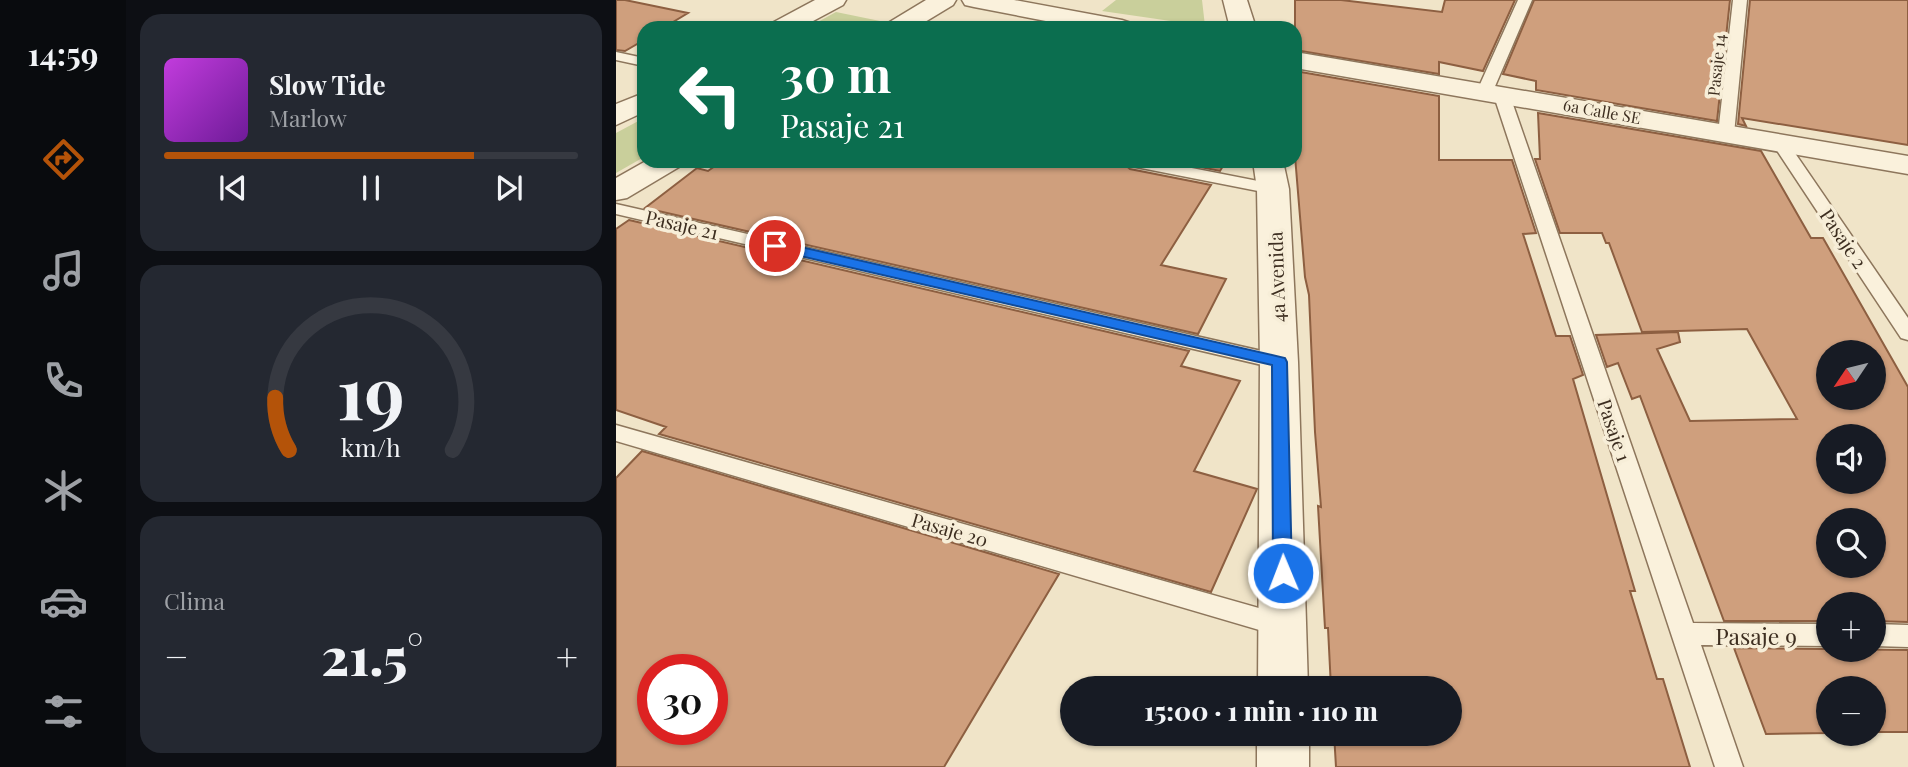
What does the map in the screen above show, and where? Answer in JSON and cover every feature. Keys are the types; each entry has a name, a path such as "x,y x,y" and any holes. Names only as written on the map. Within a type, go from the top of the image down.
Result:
{"street":[{"path":"794,21 834,0"},
{"path":"909,21 944,0"},
{"path":"974,0 1085,21"},
{"path":"1235,0 1241,21"},
{"name":"6a Calle SE","path":"1302,61 1908,165"},
{"path":"616,116 637,105"},
{"path":"616,191 656,168"},
{"name":"4a Avenida","path":"1271,175 1279,362 1283,676"},
{"path":"1283,746 1283,767"}],"lane":[{"path":"1493,92 1525,0"},
{"name":"Pasaje 14","path":"1726,134 1740,0"},
{"path":"616,56 637,60"},
{"name":"Pasaje 1","path":"1493,92 1729,767"},
{"name":"Pasaje 2","path":"1780,143 1908,333"},
{"path":"1201,168 1271,175"},
{"name":"Pasaje 21","path":"616,209 1279,362"},
{"name":"Pasaje 20","path":"616,433 1283,626"},
{"name":"Pasaje 9","path":"1684,634 1816,635"},
{"path":"1886,635 1908,636"}],"green space":[{"path":"1116,0 1202,0 1204,21 1171,21 1102,11"},
{"path":"836,12 880,21 820,21"},
{"path":"637,122 637,161 616,173 616,133"}],"building":[{"path":"616,0 688,13 675,21 637,21 637,44 625,51 616,50"},
{"path":"1295,0 1341,0 1442,12 1445,0 1515,0 1483,71 1439,62 1439,74 1302,51 1302,21 1295,21"},
{"path":"1534,0 1730,0 1717,121 1536,90 1536,81 1503,74"},
{"path":"1750,0 1908,0 1908,145 1742,118 1746,126 1738,124"},
{"path":"1302,72 1439,96 1439,160 1512,160 1536,233 1523,234 1556,336 1570,336 1583,375 1573,379 1635,591 1630,591 1657,679 1663,679 1690,767 1336,767 1335,746 1462,746 1462,676 1330,676 1318,506 1321,507 1309,295 1305,277 1296,168 1302,168"},
{"path":"1538,113 1761,151 1811,238 1823,238 1881,340 1816,340 1816,410 1886,410 1886,348 1908,387 1908,622 1886,621 1886,592 1816,592 1816,621 1724,621 1640,396 1632,399 1618,363 1607,367 1596,335 1678,332 1680,342 1657,349 1690,421 1797,419 1747,329 1642,332 1609,243 1606,243 1602,233 1560,233 1535,159 1540,159"},
{"path":"697,168 708,171 712,168 1129,168 1211,185 1161,265 1226,279 1198,334 645,208"},
{"path":"629,220 1189,351 1181,366 1240,381 1194,471 1257,489 1211,592 659,434 666,427 616,410 616,229"},
{"path":"642,451 1059,574 944,767 616,767 616,478"},
{"path":"1734,648 1816,649 1816,662 1886,662 1886,650 1908,650 1908,732 1886,732 1886,676 1816,676 1816,733 1766,734"}],"route":[{"path":"775,246 1279,362 1283,573"}]}
